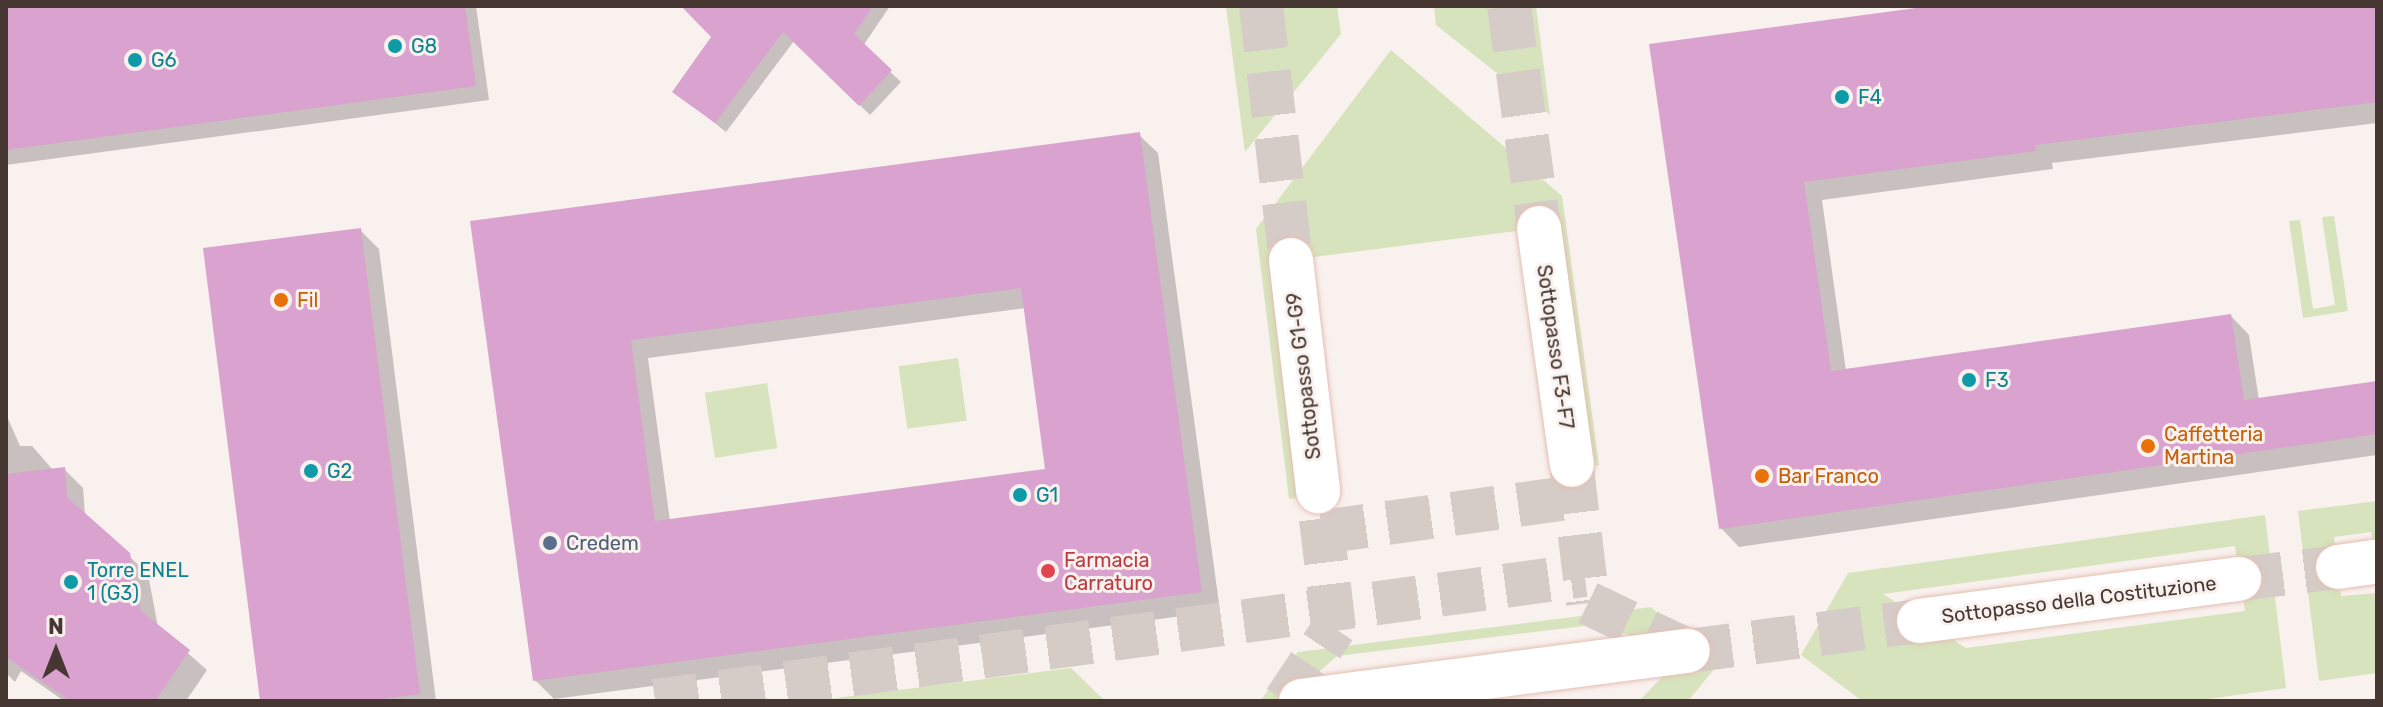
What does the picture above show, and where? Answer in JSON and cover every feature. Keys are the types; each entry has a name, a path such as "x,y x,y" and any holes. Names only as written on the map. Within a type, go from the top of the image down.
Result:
{"main road":[{"name":"Sottopasso F3-F7","path":"1539,228 1572,465"},
{"name":"Sottopasso G1-G9","path":"1291,260 1318,491"},
{"name":"Sottopasso della Costituzione","path":"1919,621 2239,579"},
{"path":"1301,701 1688,651"}],"green space":[{"path":"1226,6 1337,6 1341,34 1245,152"},
{"path":"1434,6 1536,6 1550,115 1436,25"},
{"path":"1391,50 1562,196 1599,465 1581,467 1539,228 1291,260 1309,496 1289,499 1256,229"},
{"path":"2334,216 2348,311 2303,318 2289,221 2300,220 2313,309 2335,305 2322,217"},
{"path":"958,358 967,420 907,429 899,366"},
{"path":"767,383 777,448 715,458 705,393"},
{"path":"2377,501 2377,574 2371,532 2334,537 2341,596 2377,593 2377,673 2319,681 2298,511"},
{"path":"2265,515 2286,688 2194,701 1862,701 1801,655 1848,573","holes":["2235,546 2245,611 1966,648 1883,594"]},
{"path":"1651,607 1716,667 1688,701 1639,701 1687,651 1593,625 1337,656 1286,701 1260,701 1298,652"},
{"path":"1071,668 1105,701 813,701"}],"building":[{"name":"G6","path":"6,6 465,6 476,86 6,150"},
{"path":"681,6 873,6 854,34 892,70 859,106 783,32 715,123 672,92 711,37"},
{"path":"1931,6 2377,6 2377,102 2035,145 2036,151 1804,182 1831,371 2231,314 2244,400 2377,381 2377,434 1719,529 1649,44"},
{"path":"1140,132 1202,592 533,681 470,221","holes":["1021,288 1045,469 655,521 631,340"]},
{"name":"G2","path":"361,228 420,694 366,701 260,701 203,248"},
{"name":"Torre ENEL 1 (G3)","path":"65,467 67,497 130,553 141,611 190,650 155,701 70,701 6,657 6,474"}],"tunnel":[{"path":"1261,6 1291,260"},
{"path":"1509,6 1539,228"},
{"path":"1572,469 1588,603 1688,651"},
{"path":"1322,532 1575,497"},
{"path":"1285,701 1334,628 1319,502"},
{"path":"2239,579 2338,567"},
{"path":"655,701 1585,575"},
{"path":"1688,651 1919,621"}],"place":[{"name":"G8","path":"395,46"},
{"name":"G6","path":"135,60"},
{"name":"F4","path":"1842,97"},
{"name":"Fil","path":"281,300"},
{"name":"F3","path":"1969,380"},
{"name":"Caffetteria Martina","path":"2148,446"},
{"name":"G2","path":"311,471"},
{"name":"Bar Franco","path":"1762,476"},
{"name":"G1","path":"1020,495"},
{"name":"Credem","path":"550,543"},
{"name":"Farmacia Carraturo","path":"1048,571"},
{"name":"Torre ENEL 1 (G3)","path":"71,582"}]}
